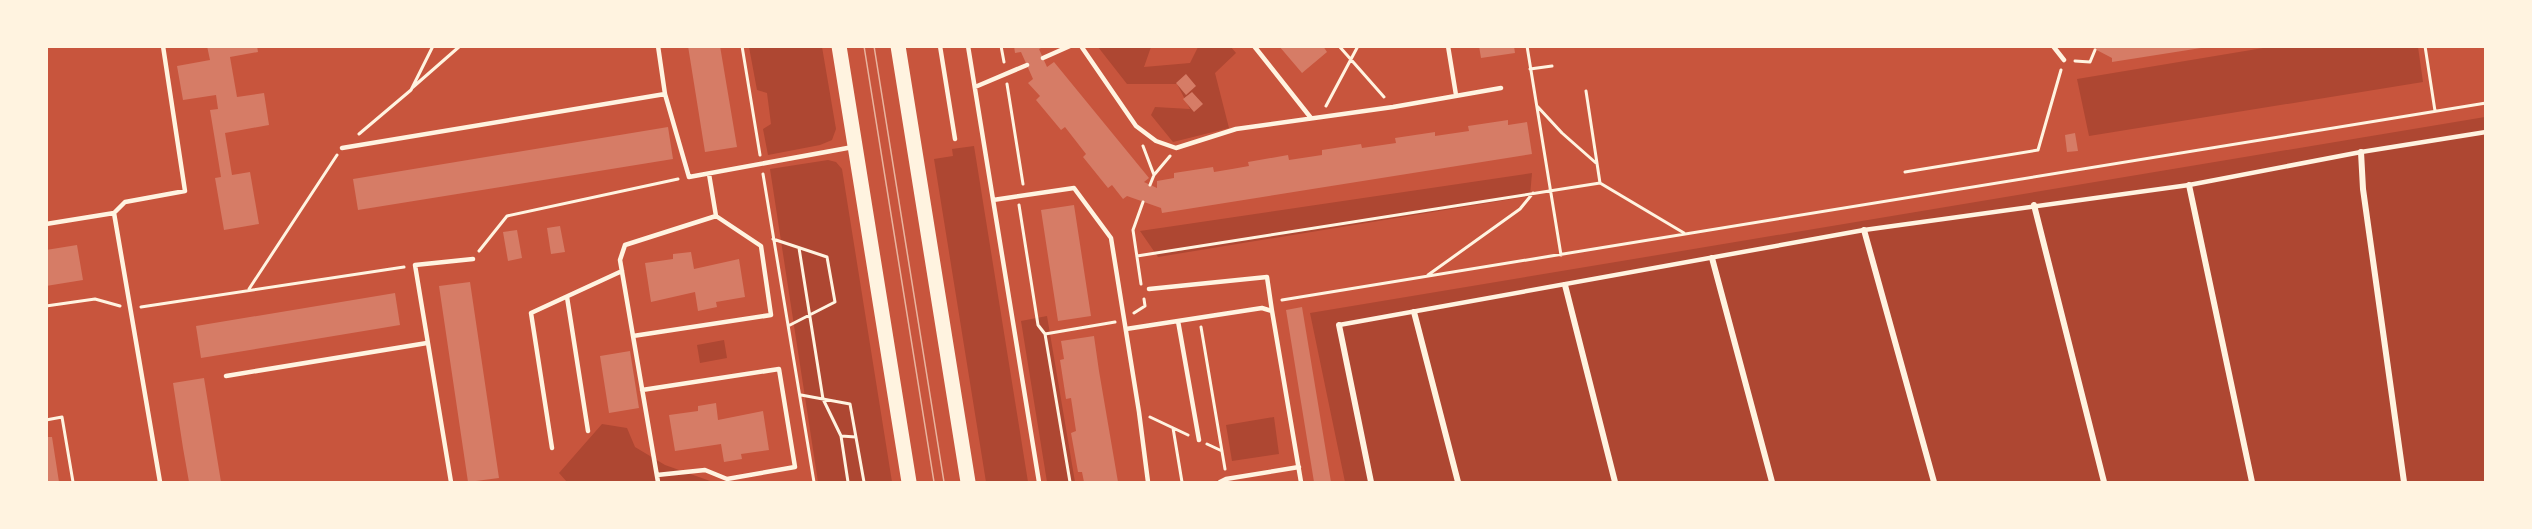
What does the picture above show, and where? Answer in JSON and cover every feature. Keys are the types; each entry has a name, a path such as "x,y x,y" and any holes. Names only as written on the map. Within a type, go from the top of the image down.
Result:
{"main road":[{"path":"839,46 909,483"},
{"path":"898,46 968,483"}],"street":[{"path":"2361,152 2365,201 2404,483"},
{"path":"2189,185 2252,483"},
{"path":"2034,205 2104,483"},
{"path":"1864,230 1934,483"},
{"path":"1712,258 1772,483"},
{"path":"1565,285 1615,483"},
{"path":"1414,312 1458,483"},
{"path":"1339,325 1371,483"}],"lane":[{"path":"46,225 114,213 125,201 185,191 163,46"},
{"path":"658,46 665,94 689,177 855,147"},
{"path":"940,46 955,140"},
{"path":"968,46 1039,483"},
{"path":"1043,58 1070,46"},
{"path":"1081,46 1136,126 1156,141 1176,148 1236,129 1393,107 1501,88"},
{"path":"1254,46 1311,118"},
{"path":"1449,46 1456,95"},
{"path":"2053,46 2064,60"},
{"path":"975,87 1027,65"},
{"path":"342,148 665,94"},
{"path":"1339,325 1864,230 2189,185 2361,152 2486,132"},
{"path":"633,336 771,315 761,246 716,216 709,174"},
{"path":"993,200 1074,188 1111,238 1148,483"},
{"path":"114,213 160,483"},
{"path":"658,483 620,260 625,245 716,216"},
{"path":"451,483 415,265 473,259"},
{"path":"552,447 531,313 622,271"},
{"path":"1149,289 1268,277 1301,483"},
{"path":"567,297 588,430"},
{"path":"1126,329 1262,308 1272,311"},
{"path":"1178,321 1199,440"},
{"path":"226,376 427,343"},
{"path":"642,390 779,369 795,467 727,479 705,470 657,475"},
{"path":"1220,483 1226,479 1299,467"}],"path":[{"path":"411,90 433,46"},
{"path":"249,289 342,148 460,46"},
{"path":"742,46 814,483"},
{"path":"1001,46 1024,188 1019,205 1038,325 1046,334 1070,483"},
{"path":"1340,46 1393,107"},
{"path":"1321,117 1358,46"},
{"path":"1527,46 1561,255"},
{"path":"2425,46 2435,111"},
{"path":"1905,172 2038,150 2064,60 2090,62 2096,50"},
{"path":"1530,69 1552,66"},
{"path":"1586,91 1600,183"},
{"path":"1271,302 2486,102"},
{"path":"1536,106 1598,165"},
{"path":"1136,126 1154,176"},
{"path":"1150,185 1154,176 1176,148"},
{"path":"473,259 507,216 689,177"},
{"path":"1137,256 1600,183 1685,234"},
{"path":"1426,276 1520,209 1533,193"},
{"path":"1134,226 1143,202"},
{"path":"773,239 827,257 835,303 789,326"},
{"path":"799,248 823,399 842,436 848,483"},
{"path":"46,306 95,299 130,308 415,265"},
{"path":"1199,317 1226,479"},
{"path":"800,395 850,404 864,483"},
{"path":"1139,412 1222,451"},
{"path":"46,420 62,417 73,483"},
{"path":"1173,428 1182,483"},
{"path":"842,436 856,437"}],"shaded area":[{"path":"749,47 822,47 836,129 832,140 820,145 768,155 763,129 771,124 767,93 757,90"},
{"path":"1098,47 1151,47 1144,67 1190,63 1198,47 1231,47 1236,53 1215,73 1229,128 1173,142 1151,115 1155,107 1190,109 1177,84 1127,84"},
{"path":"2269,47 2418,47 2423,82 2089,136 2077,79"},
{"path":"2485,117 2485,482 1345,482 1310,313"},
{"path":"974,146 1028,482 986,482 934,159 953,156 952,149"},
{"path":"828,160 836,162 842,169 892,482 818,482 770,169"},
{"path":"1532,173 1530,196 1158,257 1140,231"},
{"path":"1047,316 1075,482 1047,482 1021,321"},
{"path":"724,340 727,358 700,363 697,345"},
{"path":"1274,417 1279,454 1232,461 1226,425"},
{"path":"602,424 627,428 635,447 665,465 713,482 567,482 559,473"}],"building":[{"path":"207,46 257,46 258,52 230,57 237,97 264,93 269,125 225,133 232,175 250,172 259,224 224,230 215,178 221,177 210,110 218,109 216,95 183,100 177,66 210,60"},
{"path":"688,46 720,46 737,147 705,152"},
{"path":"1014,46 1045,46 1039,49 1047,67 1054,62 1149,178 1144,182 1157,188 1157,181 1174,178 1174,173 1213,167 1214,172 1249,166 1248,162 1288,155 1289,160 1322,155 1322,150 1361,144 1362,148 1396,143 1395,138 1435,132 1435,136 1469,131 1468,126 1508,120 1508,125 1527,122 1532,154 1162,213 1161,208 1127,196 1123,199 1112,185 1108,188 1083,157 1086,154 1065,127 1061,130 1036,100 1040,96 1028,83 1033,79 1021,52 1015,53"},
{"path":"1279,46 1323,46 1327,52 1302,73"},
{"path":"1479,46 1514,46 1515,53 1481,58"},
{"path":"2089,46 2201,46 2201,48 2112,62 2112,58"},
{"path":"1186,74 1196,86 1186,95 1176,83"},
{"path":"1192,92 1203,104 1194,112 1183,99"},
{"path":"668,127 673,159 358,210 353,179"},
{"path":"2075,133 2078,151 2067,152 2065,135"},
{"path":"1074,205 1091,316 1058,321 1041,210"},
{"path":"560,226 565,252 551,254 547,228"},
{"path":"517,230 522,258 508,261 503,232"},
{"path":"77,245 83,280 46,286 46,250"},
{"path":"691,252 694,269 739,259 745,297 716,302 717,307 698,311 695,292 651,302 645,263 673,259 673,254"},
{"path":"470,282 499,478 468,482 439,286"},
{"path":"395,293 400,325 201,358 196,326"},
{"path":"1302,307 1331,482 1314,482 1286,310"},
{"path":"1094,336 1118,482 1084,482 1082,472 1078,472 1071,433 1076,431 1071,398 1066,399 1060,360 1064,359 1061,341"},
{"path":"630,351 639,408 609,413 600,356"},
{"path":"204,378 221,482 189,482 183,448 173,383"},
{"path":"716,403 718,420 763,411 769,450 741,454 742,459 724,462 721,444 675,451 669,415 698,411 698,406"},
{"path":"46,437 52,437 59,482 46,482"}],"tram line":[{"path":"864,46 934,482"},
{"path":"874,46 944,482"}]}
